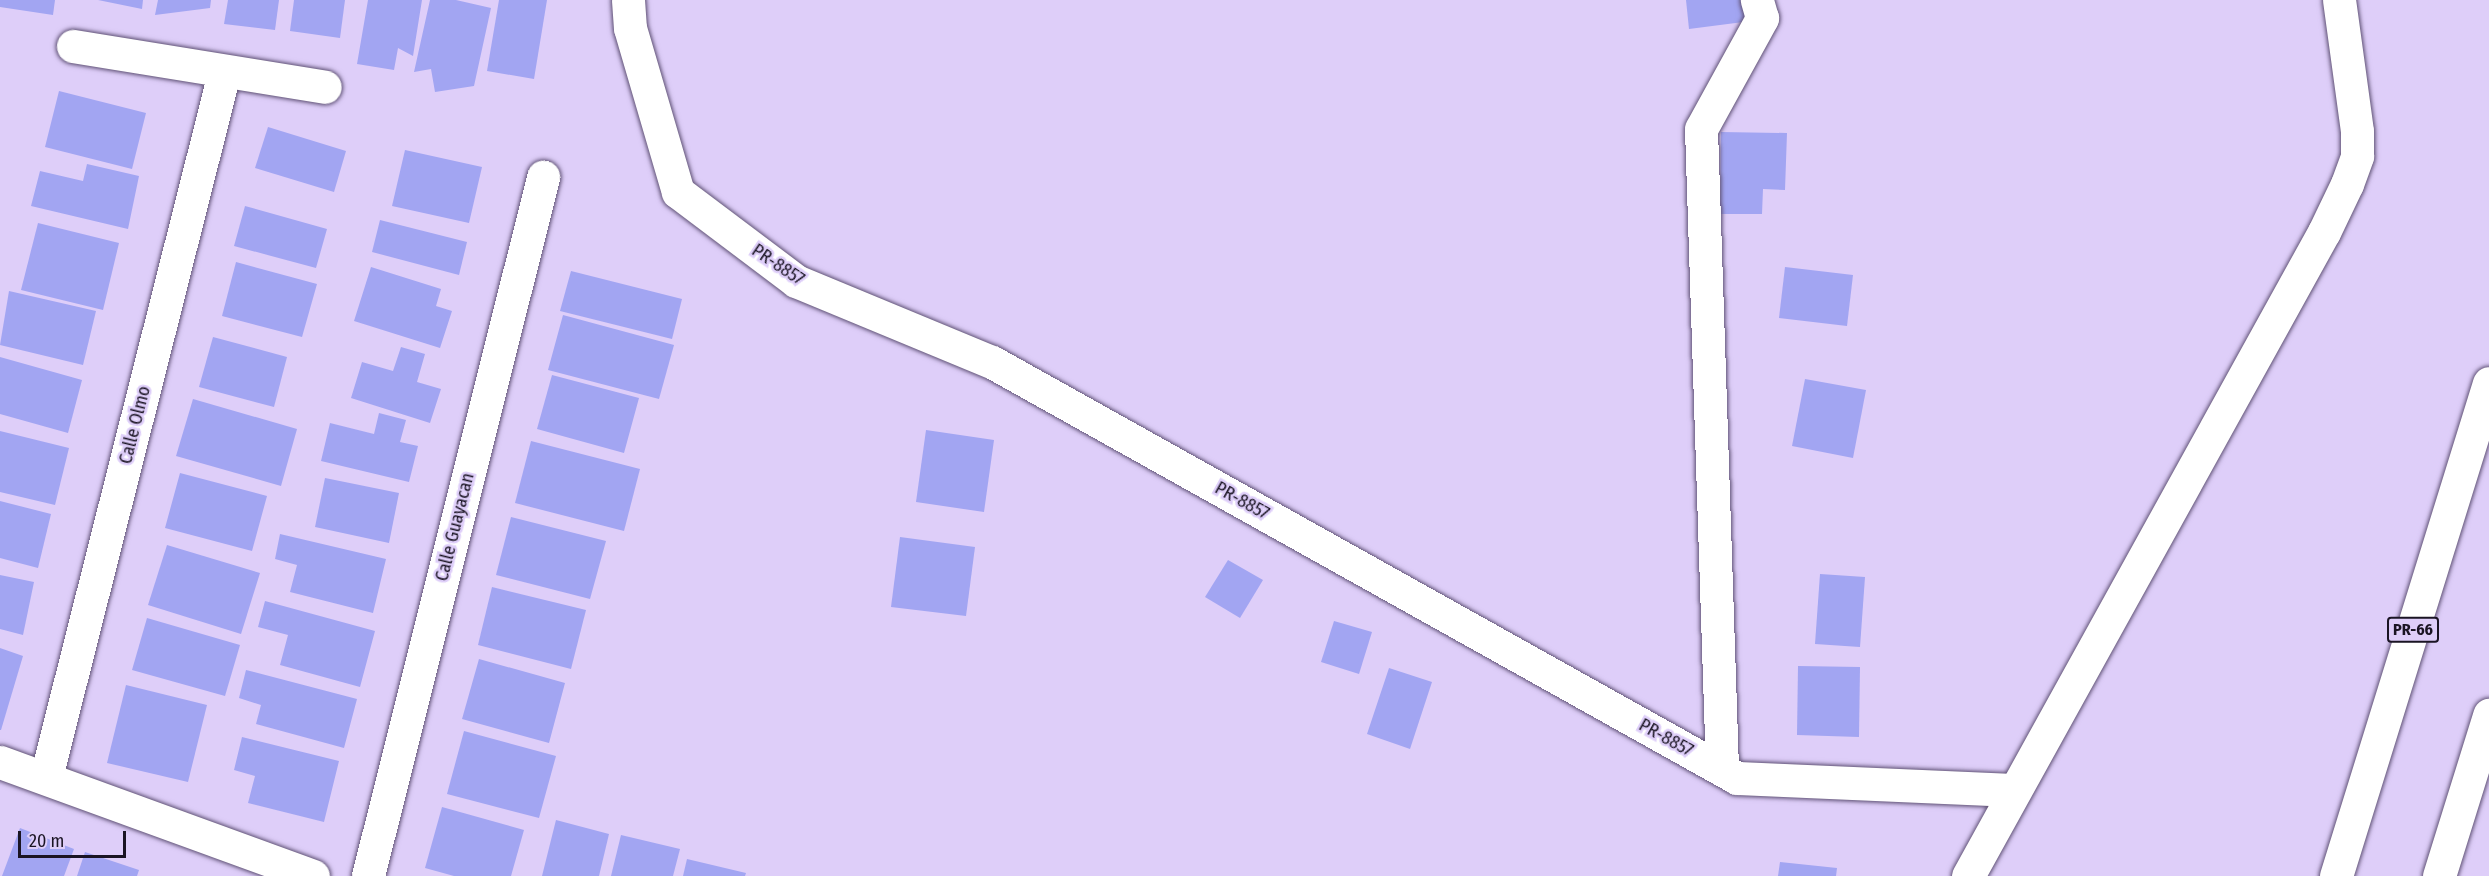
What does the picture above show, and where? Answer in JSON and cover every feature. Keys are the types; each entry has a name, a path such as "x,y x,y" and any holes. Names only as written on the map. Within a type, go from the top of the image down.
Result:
{"main road":[{"name":"PR-8857","path":"628,0 630,28 678,192 796,281 992,362 1737,778 2014,790"},
{"path":"1722,769 1701,129 1762,18 1757,0"},
{"path":"1968,876 2324,232 2347,184 2357,156 2357,131 2339,0"},
{"path":"73,46 225,73 326,87"},
{"name":"Calle Olmo","path":"46,777 225,73"},
{"name":"Calle Guayacan","path":"368,876 543,177"},
{"name":"PR-66","path":"2336,876 2489,384"},
{"path":"2439,876 2489,715"},
{"path":"0,762 313,876"}],"building":[{"path":"0,0 55,0 53,15 0,7"},
{"path":"98,0 143,0 142,9"},
{"path":"158,0 211,0 210,8 155,15"},
{"path":"228,0 279,0 275,30 224,24"},
{"path":"294,0 345,0 340,38 290,31"},
{"path":"368,0 422,0 413,56 398,48 394,70 357,64"},
{"path":"430,0 456,0 491,8 474,86 435,92 431,69 414,72"},
{"path":"499,0 547,0 534,79 487,71"},
{"path":"1686,0 1748,0 1751,21 1689,29"},
{"path":"59,91 146,113 132,169 45,147"},
{"path":"268,127 346,151 334,192 255,168"},
{"path":"1721,132 1787,133 1785,190 1763,189 1762,214 1720,214"},
{"path":"405,150 482,167 469,223 392,206"},
{"path":"87,164 139,176 128,229 31,206 40,171 83,181"},
{"path":"245,206 327,229 316,268 234,246"},
{"path":"380,220 467,242 459,275 372,252"},
{"path":"38,223 119,243 103,310 21,290"},
{"path":"236,262 317,284 302,337 222,316"},
{"path":"371,267 441,289 436,306 452,311 440,348 354,321"},
{"path":"1785,267 1853,275 1847,326 1779,318"},
{"path":"571,271 682,299 672,339 560,311"},
{"path":"9,291 96,311 83,365 0,345"},
{"path":"563,315 674,345 659,399 548,370"},
{"path":"213,337 287,357 274,407 199,387"},
{"path":"401,347 425,354 417,382 441,389 430,423 351,398 362,362 393,371"},
{"path":"0,357 82,380 68,433 0,414"},
{"path":"552,375 639,398 624,453 537,429"},
{"path":"1805,379 1866,390 1853,458 1792,446"},
{"path":"193,399 297,429 281,486 176,456"},
{"path":"379,413 406,420 400,442 418,446 409,482 321,461 330,423 374,434"},
{"path":"926,430 994,440 984,512 916,502"},
{"path":"0,431 69,448 55,505 0,492"},
{"path":"531,441 640,469 624,531 515,503"},
{"path":"180,473 267,496 252,551 165,528"},
{"path":"325,478 399,493 389,543 315,527"},
{"path":"0,501 51,514 38,568 0,558"},
{"path":"511,517 606,541 590,599 496,575"},
{"path":"280,534 386,559 373,613 290,592 297,565 275,559"},
{"path":"900,537 975,547 966,616 891,607"},
{"path":"167,545 260,573 241,634 148,605"},
{"path":"1228,560 1263,580 1240,618 1205,597"},
{"path":"1820,574 1865,577 1860,647 1815,644"},
{"path":"0,575 34,582 23,635 0,629"},
{"path":"492,587 586,610 571,669 478,645"},
{"path":"265,601 375,631 360,687 280,665 288,635 258,627"},
{"path":"147,618 240,645 225,696 132,670"},
{"path":"1334,621 1372,632 1359,674 1321,662"},
{"path":"0,648 23,656 1,730 0,730"},
{"path":"479,659 565,683 549,743 462,719"},
{"path":"1798,666 1860,667 1859,737 1797,735"},
{"path":"1389,668 1432,682 1410,749 1367,734"},
{"path":"246,670 357,699 344,748 256,724 261,705 239,698"},
{"path":"126,685 207,705 188,782 107,763"},
{"path":"464,731 556,756 539,818 447,794"},
{"path":"242,737 339,761 324,822 248,803 255,776 234,770"},
{"path":"442,807 524,830 511,876 454,876 425,868"},
{"path":"556,820 609,834 599,876 542,876"},
{"path":"20,828 74,849 64,876 2,876"},
{"path":"621,835 680,849 673,876 611,876"},
{"path":"85,852 139,870 137,876 77,876"},
{"path":"687,859 746,873 745,876 683,876"},
{"path":"1780,862 1837,868 1836,876 1778,876"}]}
